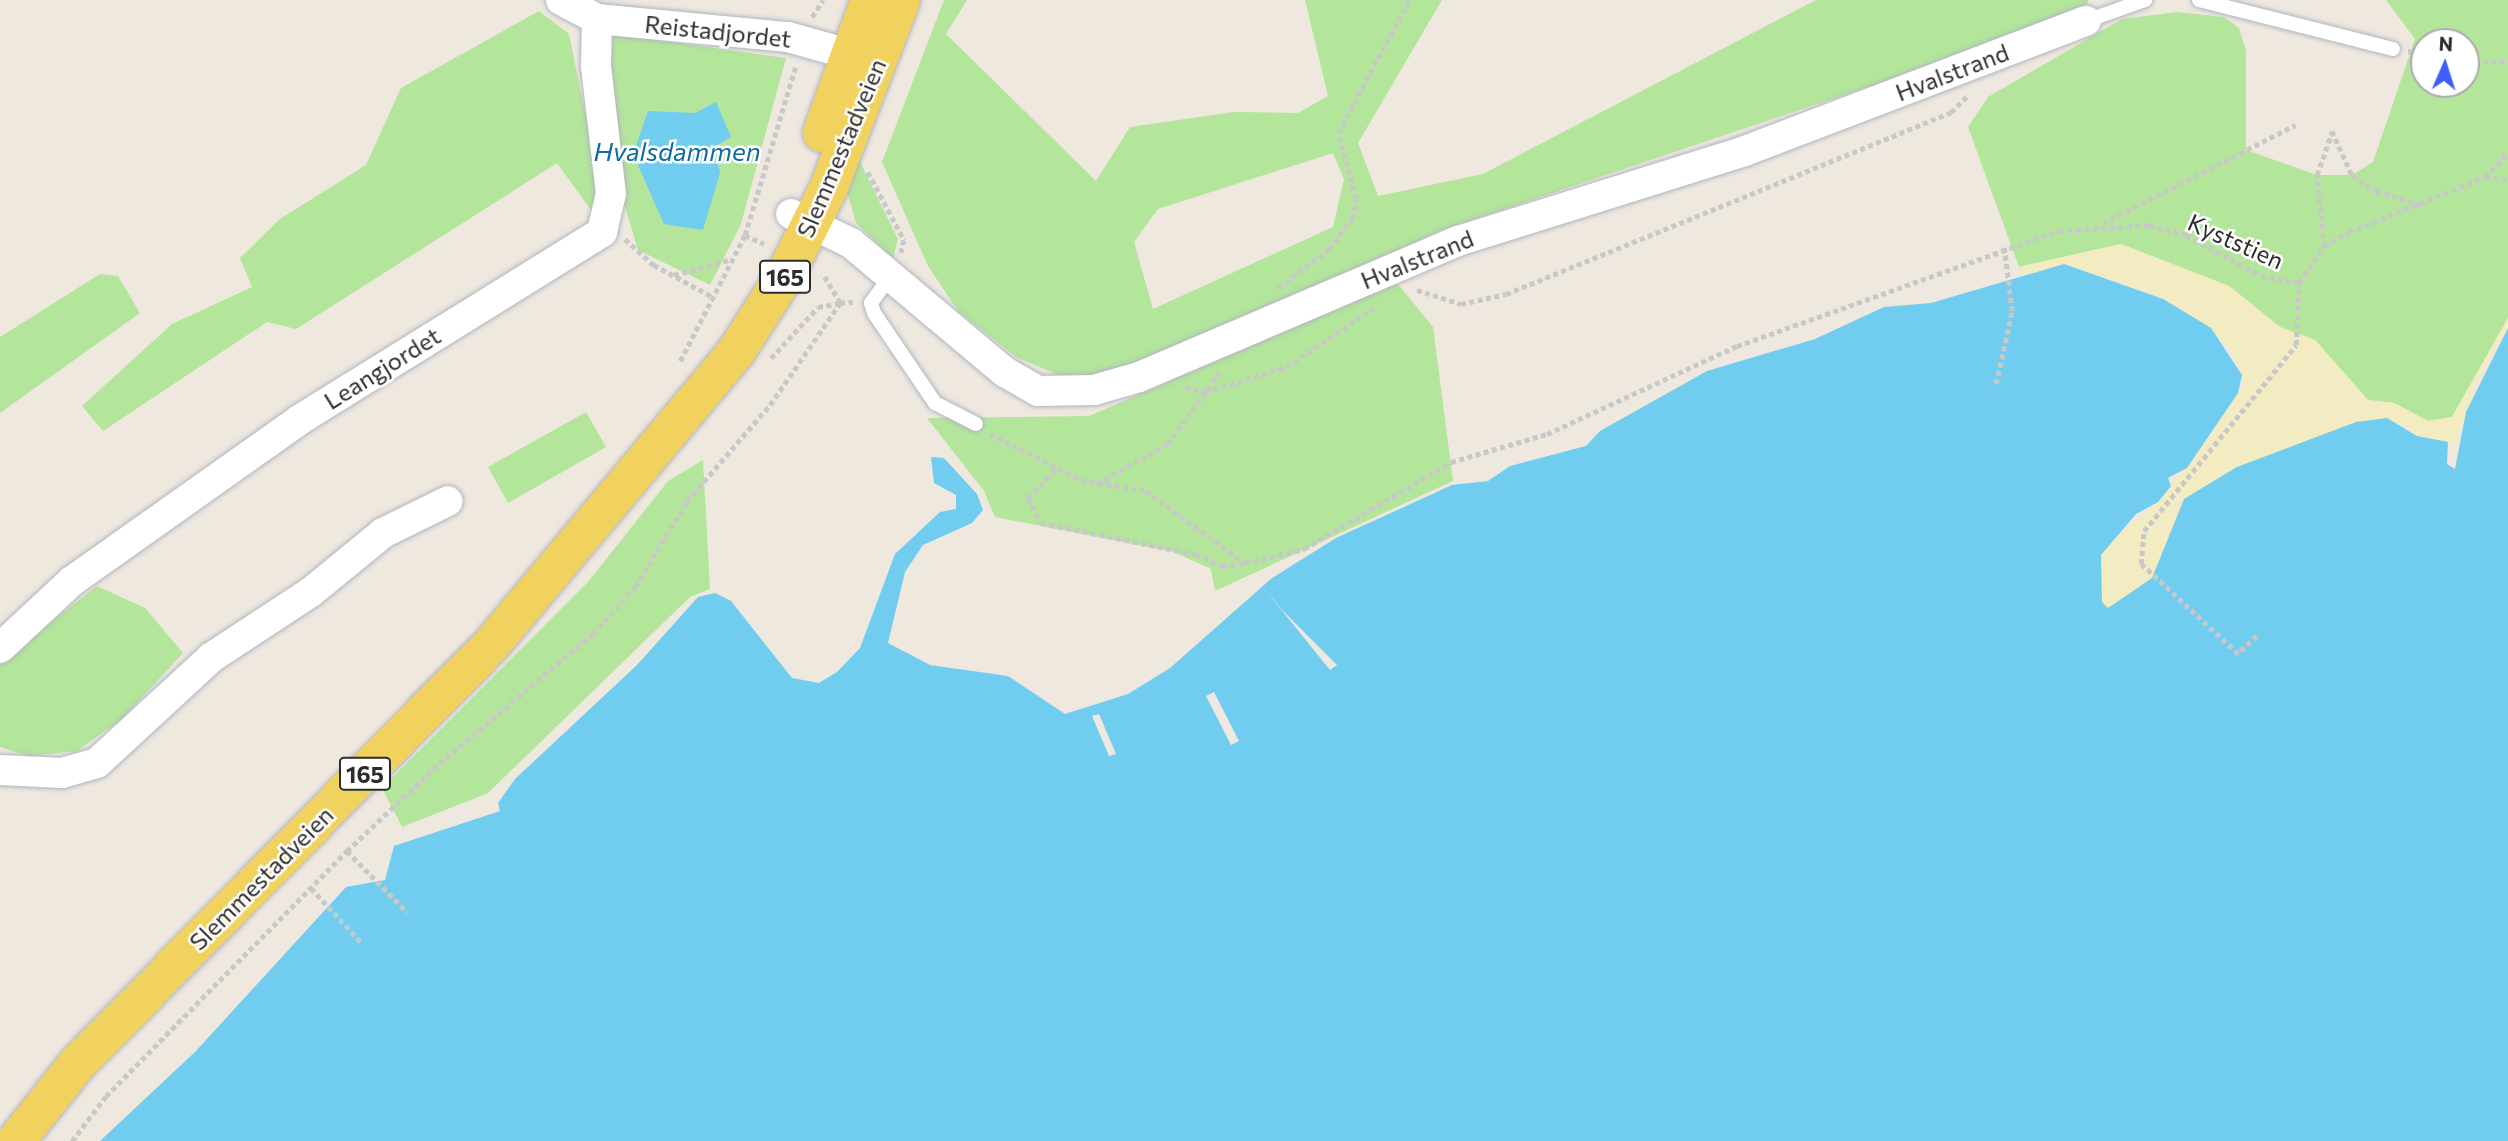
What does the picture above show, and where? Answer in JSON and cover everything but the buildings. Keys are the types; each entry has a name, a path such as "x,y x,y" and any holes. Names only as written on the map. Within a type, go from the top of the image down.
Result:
{"main road":[{"name":"Slemmestadveien","path":"864,58 870,0"},
{"name":"Slemmestadveien","path":"16,1141 77,1064 491,645 632,483 688,377 801,219 864,58 901,0"}],"street":[{"name":"Reistadjordet","path":"561,0 597,19 788,37 864,58"},
{"path":"597,19 596,66 611,194 607,217"},
{"name":"Hvalstrand","path":"801,219 892,274 1005,372 1038,391 1094,390 1139,377 1458,241 1745,151 2086,21"},
{"name":"Leangjordet","path":"0,648 29,616 149,525 299,420 592,242 607,217"},
{"path":"0,770 62,773 97,763 212,657 311,592 383,533 448,501"}],"lane":[{"path":"2086,21 2116,0"},
{"path":"2086,21 2146,0"},
{"path":"2199,0 2393,49"},
{"path":"892,274 871,303 935,403 976,424"}],"path":[{"path":"811,18 823,0"},
{"path":"1097,484 1167,444 1251,331 1269,298 1293,271 1329,249 1352,219 1356,199 1338,133 1409,0"},
{"path":"2480,61 2508,62"},
{"path":"688,377 711,296 745,234 796,65"},
{"path":"1411,291 1421,289 1461,304 1506,294 1951,112 1970,93"},
{"path":"2102,224 2295,125"},
{"path":"2324,247 2317,175 2332,131 2352,175 2376,191 2425,206"},
{"path":"2485,177 2508,153"},
{"path":"866,160 904,240 892,274"},
{"path":"2485,177 2508,180"},
{"name":"Kyststien","path":"1057,470 1030,490 1028,508 1041,523 1196,554 1222,566 1245,563 1304,549 1451,462 1547,434 1737,346 2004,248 2102,224 2186,235 2261,276 2299,283 2324,247 2425,206 2485,177"},
{"path":"607,217 673,275 711,296"},
{"path":"745,234 764,244"},
{"path":"1996,384 2012,311 2004,248"},
{"path":"673,275 731,260"},
{"path":"823,275 840,303"},
{"path":"2257,636 2238,654 2141,564 2144,531 2296,345 2299,283"},
{"path":"764,366 818,307 840,303 871,303"},
{"path":"72,1141 106,1096 348,851 602,624 840,303"},
{"path":"1139,377 1205,392 1286,367 1380,303"},
{"path":"976,424 1057,470 1097,484 1146,492 1173,505 1245,563"},
{"path":"348,851 407,912"},
{"path":"311,888 362,943"}],"green space":[{"path":"944,0 967,0 946,34 1096,181 1130,127 1234,112 1298,113 1328,96 1305,0 1442,0 1358,143 1378,196 1483,174 1816,0 2088,0 2085,14 1439,231 1344,279 1127,369 1073,381 1016,357 958,311 928,266 882,162","holes":["1333,153 1344,179 1333,227 1153,309 1134,242 1158,209"]},
{"path":"2386,0 2508,0 2508,318 2452,417 2428,421 2394,403 2368,400 2315,340 2280,327 2229,286 2121,244 2019,267 1968,127 1988,97 2122,19 2177,12 2224,17 2239,28 2246,50 2246,150 2317,175 2352,175 2373,162 2410,54 2410,98 2480,98 2480,28 2410,28 2410,32"},
{"path":"539,11 569,34 600,187 596,217 557,163 296,329 267,322 103,431 82,406 172,324 252,287 240,258 280,219 366,165 401,88"},
{"path":"613,34 786,58 741,224 710,285 638,250 621,193 609,66"},
{"path":"858,158 898,239 893,258 856,223 845,184"},
{"path":"100,274 118,276 140,313 0,413 0,337"},
{"path":"1397,283 1433,327 1453,481 1215,591 1211,569 1174,552 995,517 984,491 927,418 1089,416"},
{"path":"586,412 606,447 508,503 488,467"},
{"path":"703,460 710,589 690,597 488,793 402,827 382,788 588,582 668,481"},
{"path":"97,586 145,608 183,653 123,718 77,751 28,756 0,747 0,662"}],"sand":[{"path":"2121,244 2229,286 2280,327 2315,340 2368,400 2394,403 2428,421 2452,417 2508,318 2508,328 2484,367 2455,444 2417,436 2403,423 2237,467 2201,489 2152,578 2108,609 2102,602 2102,549 2158,502 2244,385 2232,352 2210,328 2163,297 2064,264 2024,282 2019,267"}],"water":[{"name":"Hvalsdammen","path":"716,102 731,137 714,147 720,173 703,230 664,224 633,154 648,111 695,113"},
{"path":"2064,264 2163,299 2211,328 2242,375 2238,393 2187,468 2168,478 2171,486 2158,502 2136,514 2101,555 2102,602 2108,608 2152,578 2184,499 2237,467 2356,422 2387,418 2417,436 2448,442 2447,464 2455,469 2466,412 2508,328 2508,1141 100,1141 195,1052 346,887 385,880 394,846 500,811 498,803 515,779 637,665 698,597 715,593 731,601 792,678 819,683 837,672 860,648 895,554 940,512 956,509 956,495 934,483 931,457 944,458 977,494 983,510 972,523 923,545 905,572 888,643 930,665 1008,676 1065,714 1128,694 1170,668 1272,578 1336,538 1452,485 1488,481 1510,466 1586,446 1600,431 1707,371 1815,339 1884,307 1931,303"}],"pier":[{"path":"1259,582 1283,611 1337,665 1330,670"},
{"path":"1214,692 1239,741 1231,745 1206,696"},
{"path":"1099,714 1116,754 1109,756 1092,716"}]}
